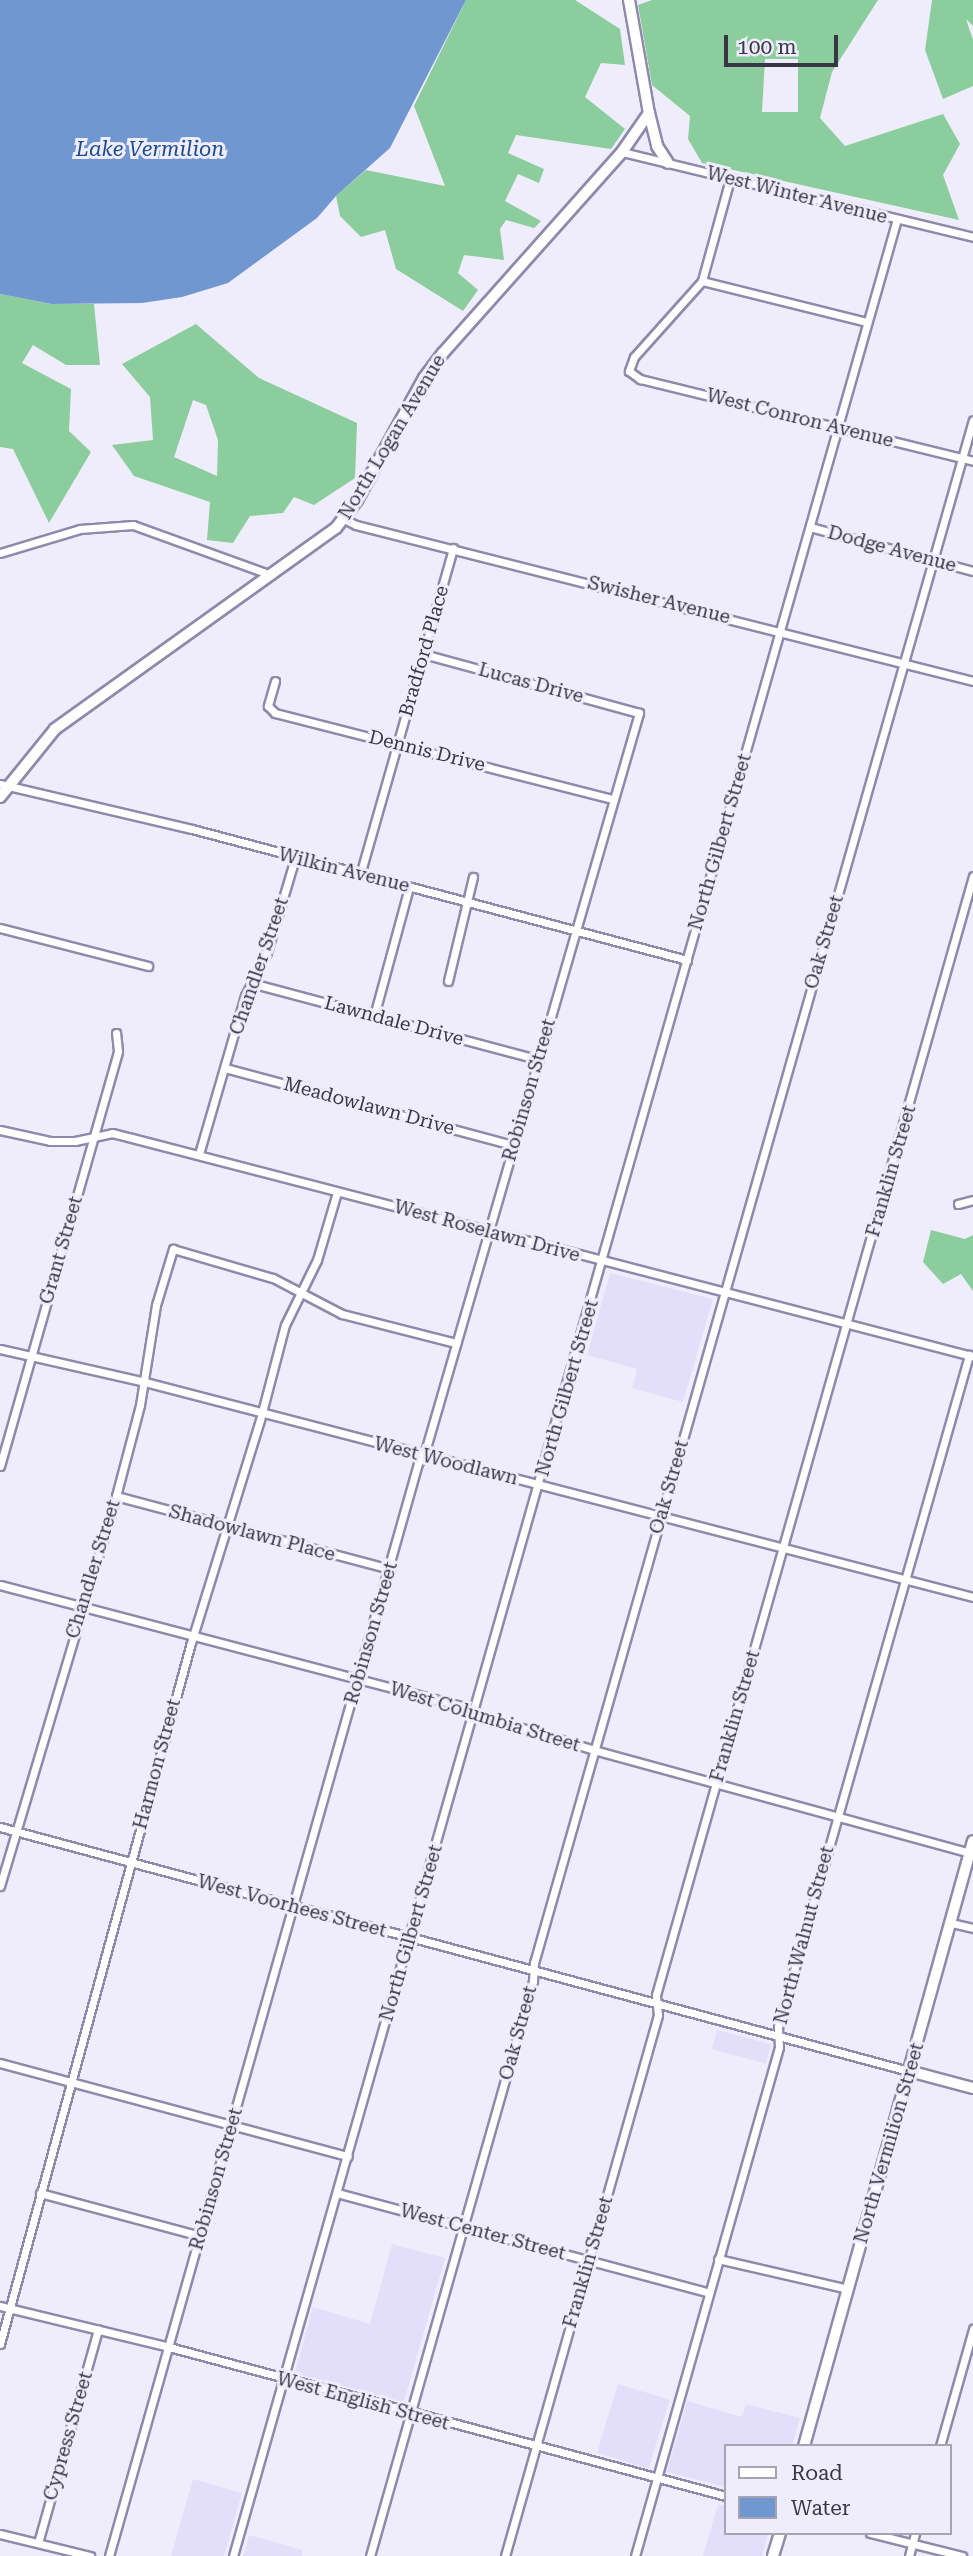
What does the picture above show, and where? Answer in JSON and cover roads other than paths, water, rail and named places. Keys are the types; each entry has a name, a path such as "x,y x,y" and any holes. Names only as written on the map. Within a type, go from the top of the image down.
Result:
{"main road":[{"name":"North Vermilion Street","path":"805,2444 973,1840"},
{"path":"773,2556 779,2535"}],"street":[{"path":"629,0 649,113 657,146 668,163"},
{"name":"North Logan Avenue","path":"0,797 4,785 55,729 271,575 344,519 425,378 443,353 622,152 649,113"},
{"name":"West Winter Avenue","path":"622,152 973,237"},
{"path":"730,179 702,281 867,322"},
{"name":"North Gilbert Street","path":"233,2556 540,1485 897,219"},
{"name":"West Conron Avenue","path":"702,281 634,357 629,371 640,379 973,461"},
{"name":"Oak Street","path":"370,2556 464,2227 594,1750 973,420"},
{"name":"Swisher Avenue","path":"344,519 356,525 973,681"},
{"path":"0,553 80,529 133,526 271,575"},
{"name":"Dodge Avenue","path":"810,527 973,571"},
{"name":"Bradford Place","path":"360,875 453,548"},
{"name":"Lucas Drive","path":"423,654 639,713"},
{"name":"Dennis Drive","path":"275,681 268,706 275,713 613,799"},
{"name":"Robinson Street","path":"109,2556 418,1463 424,1455 639,713"},
{"name":"Wilkin Avenue","path":"4,785 167,823 687,960"},
{"name":"Chandler Street","path":"199,1154 251,983 267,952 295,858"},
{"name":"Franklin Street","path":"505,2556 658,2015 656,1995 715,1783 973,876"},
{"path":"448,981 473,877"},
{"path":"374,1016 409,887"},
{"path":"0,928 148,965"},
{"name":"Lawndale Drive","path":"251,983 537,1059"},
{"name":"Grant Street","path":"0,1466 96,1134 118,1051 116,1033"},
{"name":"Meadowlawn Drive","path":"225,1068 513,1144"},
{"name":"West Roselawn Drive","path":"0,1130 50,1141 75,1141 96,1134 112,1133 971,1355"},
{"name":"Harmon Street","path":"0,2344 130,1861 194,1636 285,1325 317,1260 337,1192"},
{"path":"958,1204 973,1200"},
{"name":"Chandler Street","path":"0,1886 116,1496 145,1382 156,1305 173,1249 256,1271 301,1293"},
{"path":"301,1293 342,1314 456,1343"},
{"name":"West Woodlawn","path":"0,1349 145,1382 973,1597"},
{"name":"North Walnut Street","path":"635,2556 779,2047 778,2027 837,1816 971,1355"},
{"name":"Shadowlawn Place","path":"116,1496 390,1569"},
{"name":"West Columbia Street","path":"0,1586 359,1678 474,1711 594,1750 971,1853"},
{"name":"West Voorhees Street","path":"0,1827 909,2071"},
{"path":"951,1923 973,1928"},
{"path":"0,2063 348,2156"},
{"path":"909,2071 973,2088"},
{"path":"40,2193 200,2236"},
{"name":"West Center Street","path":"337,2193 709,2293"},
{"path":"718,2259 848,2288"},
{"name":"West English Street","path":"0,2306 169,2347 724,2495"},
{"name":"Cypress Street","path":"38,2543 98,2329"},
{"path":"941,2444 973,2329"},
{"path":"0,2534 90,2556"},
{"path":"878,2535 962,2556"},
{"path":"909,2556 914,2535"}],"water":[{"name":"Lake Vermilion","path":"0,0 466,0 390,148 336,196 317,218 228,283 182,297 142,303 52,304 0,294"}]}
